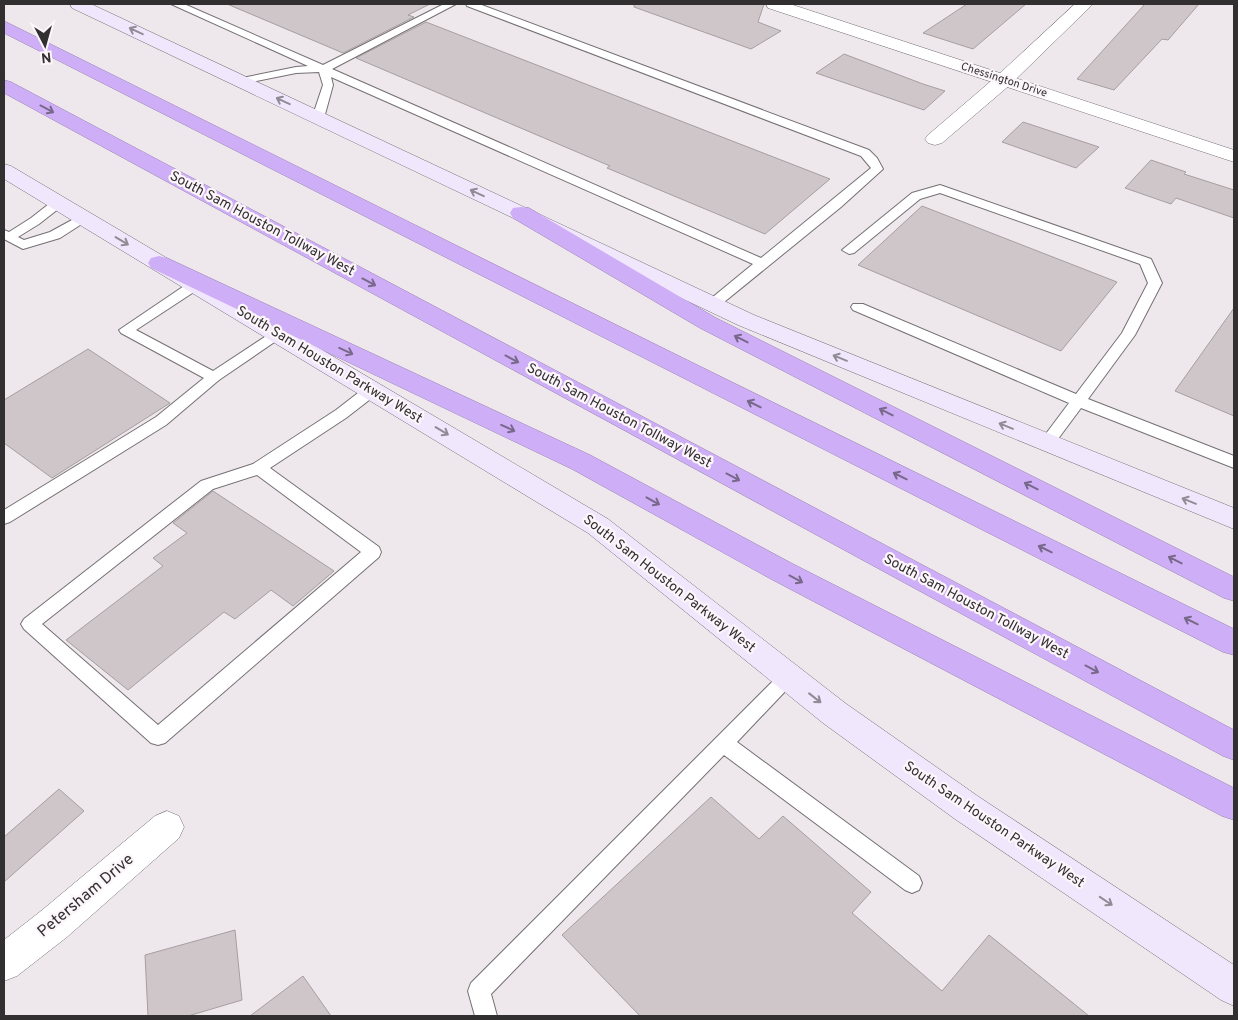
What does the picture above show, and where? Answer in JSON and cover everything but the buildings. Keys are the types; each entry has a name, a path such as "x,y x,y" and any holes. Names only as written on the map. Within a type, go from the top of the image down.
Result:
{"highway":[{"path":"4,26 680,367 1234,643"},
{"name":"South Sam Houston Tollway West","path":"4,86 1234,746"},
{"path":"521,214 708,323 1234,590"},
{"path":"159,263 284,330 580,462 1041,708 1234,805"}],"main road":[{"path":"78,4 746,320 1234,520"},
{"name":"South Sam Houston Parkway West","path":"4,170 195,285 284,330 372,390 598,526 834,713 967,808 1234,986"}],"street":[{"name":"Chessington Drive","path":"774,4 1234,156"},
{"path":"935,139 1004,80 1085,4"},
{"name":"Petersham Drive","path":"4,963 54,924 166,827"}],"lane":[{"path":"176,4 761,263"},
{"path":"242,81 296,70 324,69 451,4"},
{"path":"471,4 865,153 873,161 877,168 864,180 786,247 761,263 713,304"},
{"path":"318,118 328,85 324,69"},
{"path":"849,250 916,196 940,190 1146,262 1155,283 1128,335 1047,443"},
{"path":"7,235 35,221 58,203"},
{"path":"7,235 23,245 55,235 85,218"},
{"path":"195,285 126,330 214,377"},
{"path":"858,307 1078,401 1234,462"},
{"path":"4,518 160,421 214,377 284,330"},
{"path":"259,468 373,552 158,737 30,624 207,485 259,468 341,414 372,390"},
{"path":"486,1016 479,991 788,677"},
{"path":"723,743 912,883"}]}
